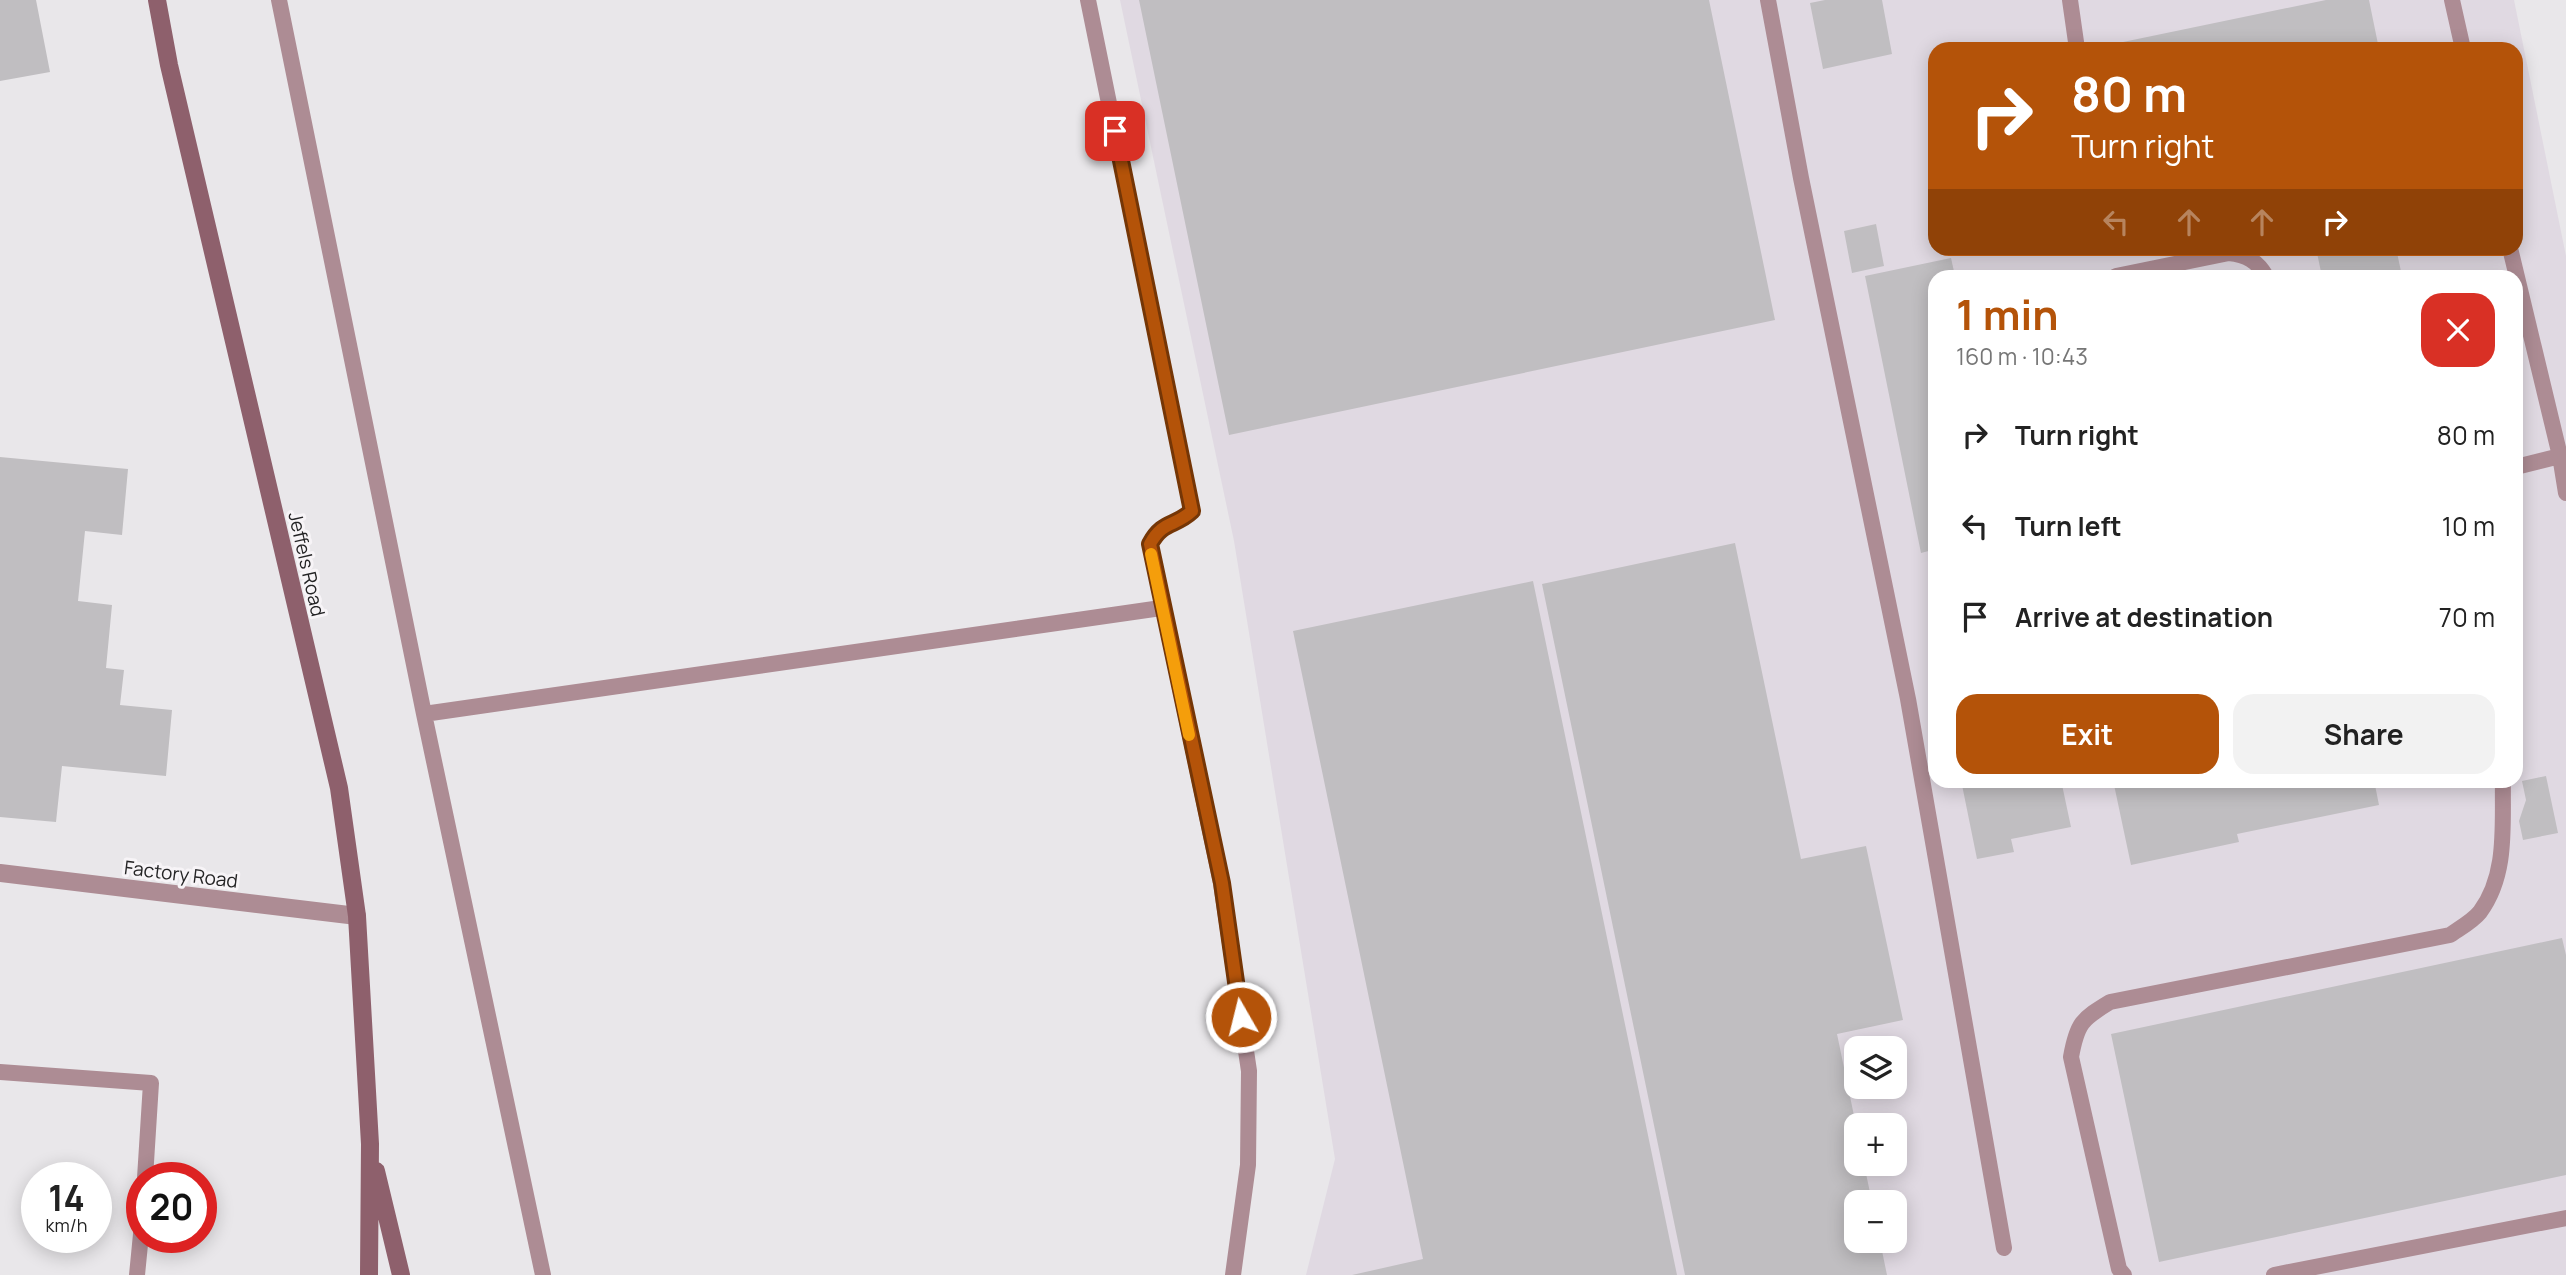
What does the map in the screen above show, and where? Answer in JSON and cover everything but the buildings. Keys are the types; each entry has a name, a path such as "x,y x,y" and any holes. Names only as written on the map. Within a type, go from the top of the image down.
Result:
{"main road":[{"name":"Jeffels Road","path":"157,0 169,65 338,788 357,916 370,1144"},
{"path":"369,1275 370,1144"},
{"path":"370,1144 401,1275"}],"street":[{"name":"Factory Road","path":"0,873 357,916"}],"lane":[{"path":"279,0 424,714 543,1275"},
{"path":"1088,0 1192,511 1157,531 1150,544 1161,608 1222,883 1249,1071 1248,1165 1233,1275"},
{"path":"1768,0 1801,178 1908,699 2004,1248"},
{"path":"2070,0 2076,42"},
{"path":"2452,0 2461,42"},
{"path":"2145,270 2214,256"},
{"path":"2246,256 2262,270"},
{"path":"2523,302 2560,456 2566,493"},
{"path":"2523,465 2560,456"},
{"path":"424,714 1161,608"},
{"path":"2124,1275 2119,1269 2071,1056 2075,1032 2088,1016 2110,1002 2450,935 2479,914 2493,890 2501,865 2503,788"},
{"path":"0,1072 151,1083 146,1162"},
{"path":"2274,1275 2566,1217"},
{"path":"137,1275 139,1253"}],"shaded area":[{"path":"1120,0 2514,0 2523,42 1928,42 1928,256 2523,256 2523,44 2566,256 2566,1275 1306,1275 1335,1159 1234,541"}],"slow traffic":[{"path":"1151,554 1189,735"}],"route":[{"path":"1115,131 1192,511 1157,531 1150,544 1161,608 1222,883 1241,1017"}]}
